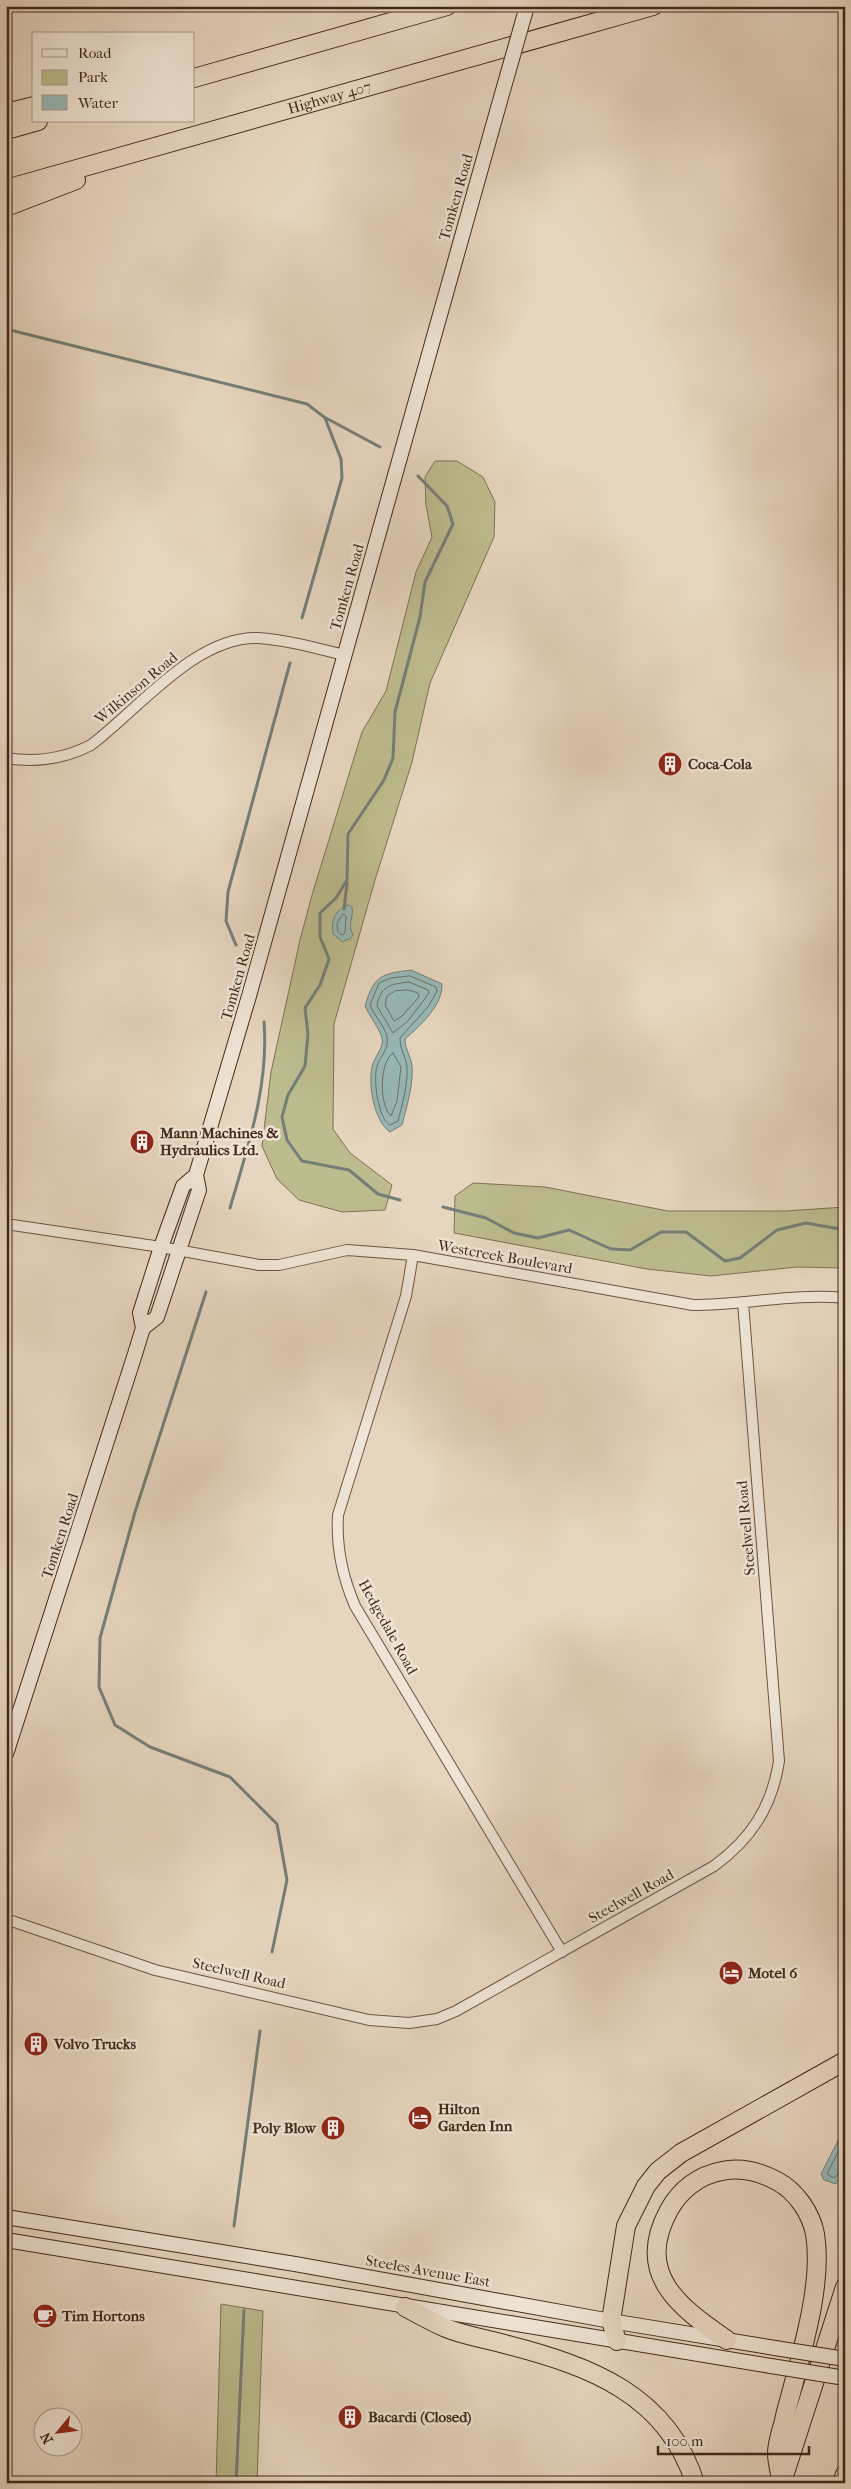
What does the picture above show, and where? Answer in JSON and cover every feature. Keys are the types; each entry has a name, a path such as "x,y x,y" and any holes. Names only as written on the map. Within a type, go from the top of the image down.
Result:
{"highway":[{"path":"195,78 447,6"},
{"name":"Highway 407","path":"6,189 653,6"},
{"path":"6,113 32,106"},
{"path":"6,130 34,122"},
{"path":"6,207 170,144"},
{"path":"617,2341 611,2321 626,2226 646,2186 658,2171 681,2153 845,2061"},
{"path":"727,2340 675,2300 660,2275 657,2251 665,2218 675,2200 683,2192 708,2175 720,2171 739,2170 766,2176 789,2189 804,2207 815,2233 816,2251 812,2300 777,2452 782,2483"},
{"path":"782,2483 845,2287"},
{"path":"405,2307 447,2328 560,2359 626,2391 644,2403 672,2436 695,2483"},
{"path":"842,2483 845,2474"}],"main road":[{"name":"Tomken Road","path":"143,1328 157,1316 199,1190 196,1175 250,996 527,6"},
{"name":"Tomken Road","path":"6,1754 143,1328 140,1313 161,1247 183,1186 196,1175"},
{"name":"Steeles Avenue East","path":"6,2217 295,2264 611,2321 845,2359"},
{"path":"6,2240 845,2378"}],"street":[{"name":"Wilkinson Road","path":"6,758 26,761 43,760 78,752 91,745 180,669 219,646 256,638 285,642 344,655"},
{"name":"Westcreek Boulevard","path":"6,1224 161,1247 259,1265 279,1265 347,1250 413,1256 693,1305 832,1296 845,1298"},
{"name":"Hedgedale Road","path":"413,1256 406,1296 340,1508 337,1542 340,1561 346,1585 355,1606 562,1952"},
{"name":"Steelwell Road","path":"6,1919 155,1970 369,2020 392,2023 437,2019 456,2011 562,1952 714,1866 732,1853 749,1835 775,1784 779,1761 743,1302"}],"green space":[{"path":"435,461 457,461 483,477 495,502 494,537 430,683 412,762 375,880 334,1024 333,1129 350,1153 392,1185 385,1210 342,1212 299,1200 277,1179 262,1146 271,1072 300,940 312,895 362,732 386,691 416,572 432,537 426,505 425,477"},
{"path":"473,1183 545,1187 668,1211 786,1211 845,1207 845,1268 797,1267 711,1276 647,1269 454,1233 455,1196"},
{"path":"221,2304 263,2311 257,2483 216,2483"}],"water":[{"path":"348,905 352,907 351,931 353,935 350,939 343,942 333,934 333,920 339,910"},
{"path":"411,970 442,984 441,992 435,1007 405,1039 412,1066 411,1088 402,1125 390,1132 380,1120 373,1102 372,1067 382,1046 382,1038 365,1006 375,982 380,978 392,973"},
{"path":"845,2127 845,2173 836,2184 824,2180 821,2174"}],"waterway":[{"path":"6,329 307,404 324,417 380,447"},
{"path":"302,618 342,478 341,459 325,418"},
{"path":"400,1200 378,1194 349,1170 302,1161 287,1140 282,1117 288,1095 305,1066 308,1034 305,1008 320,985 329,959 320,937 320,913 336,898 347,880 348,834 384,780 393,758 395,712 420,617 425,582 453,524 447,506 418,476"},
{"path":"236,945 226,921 228,892 290,663"},
{"path":"344,909 347,883"},
{"path":"230,1208 256,1116 265,1046 264,1022"},
{"path":"443,1207 486,1218 514,1233 538,1238 569,1230 611,1249 630,1250 661,1232 686,1232 725,1261 740,1258 777,1230 806,1223 845,1230"},
{"path":"206,1292 135,1512 100,1638 99,1687 115,1725 150,1747 230,1777 277,1824 287,1880 272,1952"},
{"path":"234,2226 260,2031"},
{"path":"236,2483 244,2310"}],"place":[{"name":"Coca-Cola","path":"670,764"},
{"name":"Mann Machines & Hydraulics Ltd.","path":"142,1142"},
{"name":"Motel 6","path":"731,1973"},
{"name":"Volvo Trucks","path":"36,2044"},
{"name":"Hilton Garden Inn","path":"420,2118"},
{"name":"Poly Blow","path":"333,2128"},
{"name":"Tim Hortons","path":"45,2316"},
{"name":"Bacardi (Closed)","path":"350,2417"}]}
